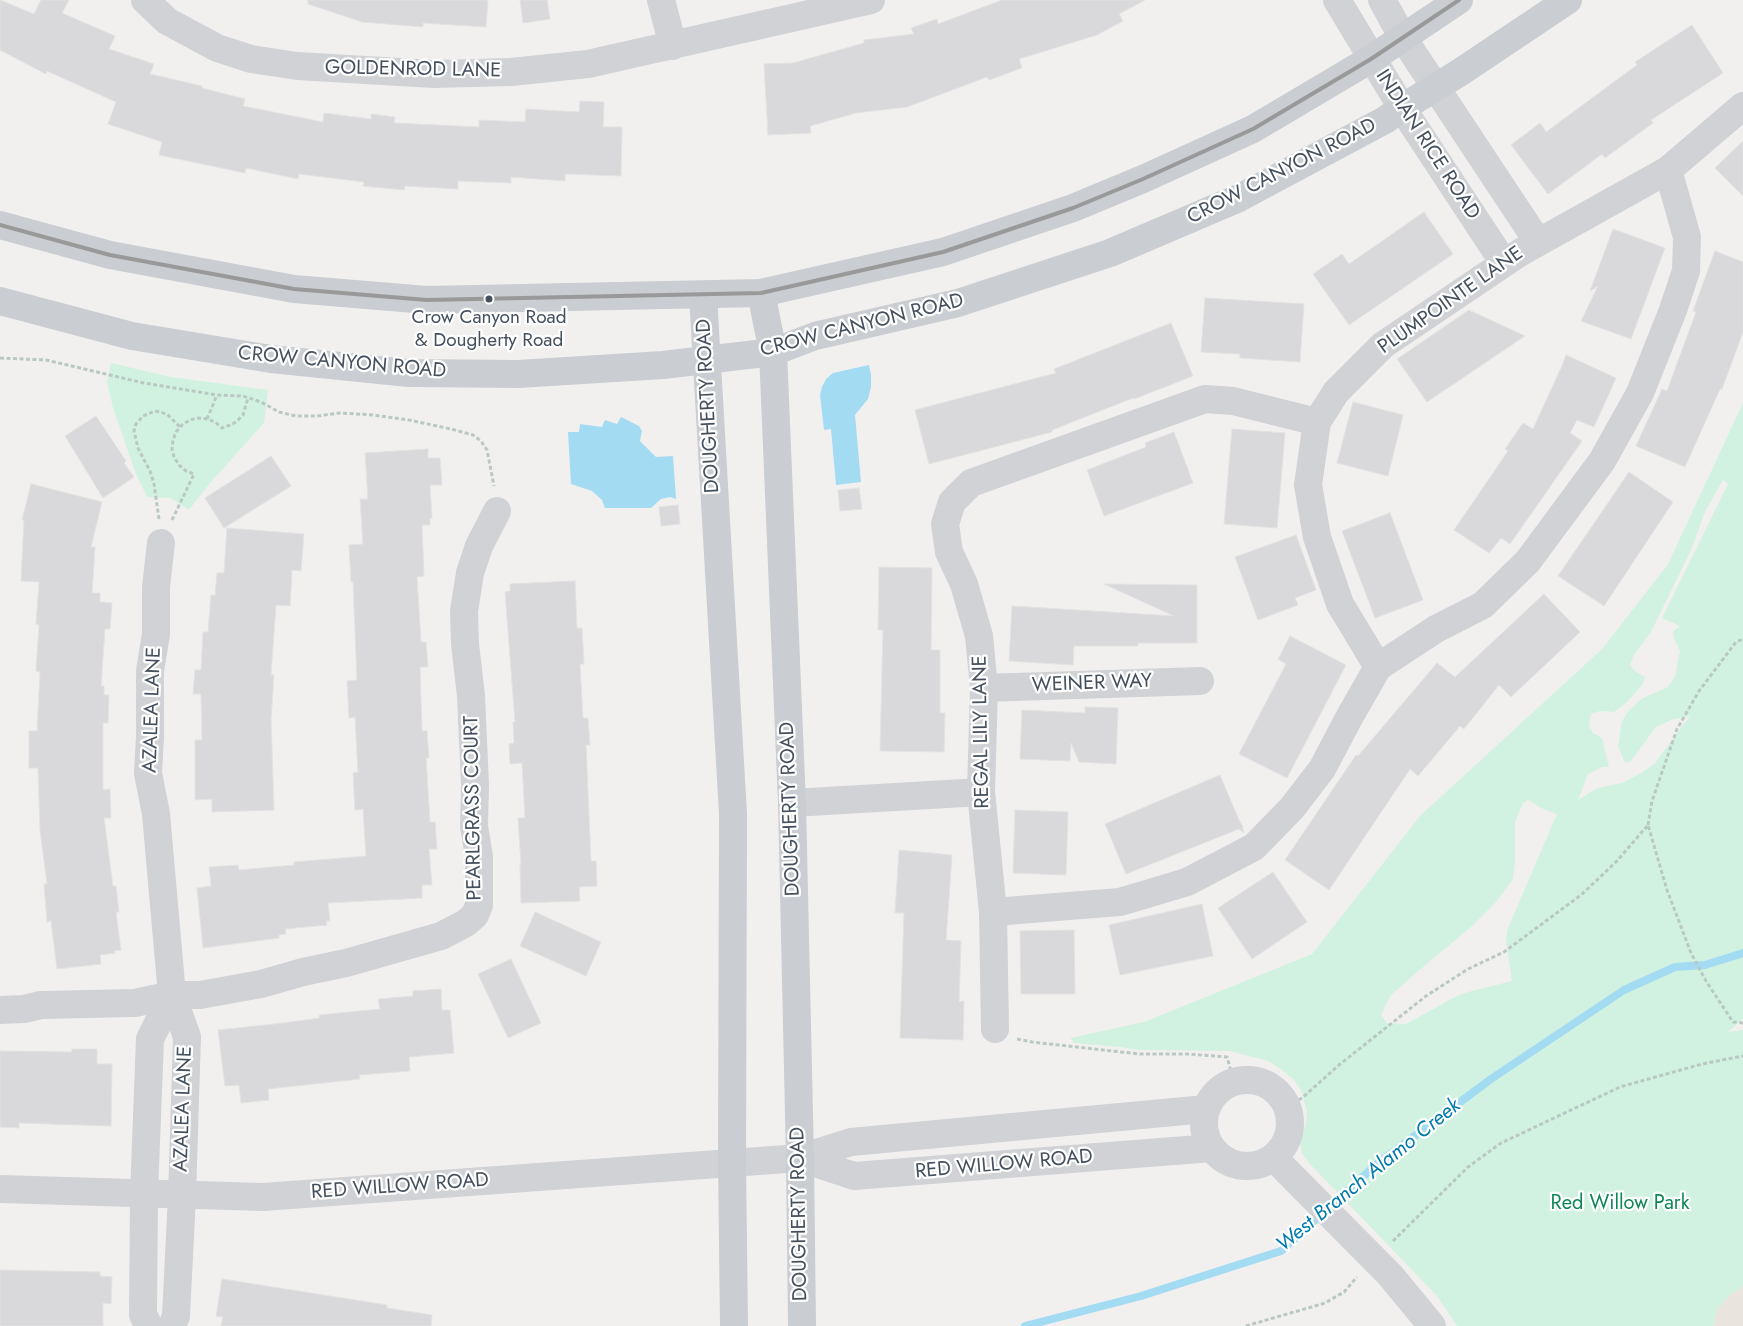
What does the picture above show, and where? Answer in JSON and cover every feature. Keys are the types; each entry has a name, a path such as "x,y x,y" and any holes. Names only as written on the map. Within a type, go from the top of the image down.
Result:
{"main road":[{"path":"0,225 110,255 294,289 427,300 761,293 942,252 1074,208 1253,129 1371,59 1460,0"},
{"name":"CROW CANYON ROAD","path":"0,301 132,336 271,359 409,373 518,374 663,365 773,352 815,336 958,304 1110,253 1239,198 1385,120 1568,0"},
{"name":"DOUGHERTY ROAD","path":"761,293 773,352 792,803 802,1326"},
{"name":"DOUGHERTY ROAD","path":"703,295 733,814 732,1162 734,1326"}],"street":[{"name":"GOLDENROD LANE","path":"145,0 167,21 216,48 251,60 297,66 434,74 511,72 588,64 871,0"},
{"path":"661,0 673,46"},
{"name":"INDIAN RICE ROAD","path":"1337,0 1402,108 1504,263"},
{"name":"INDIAN RICE ROAD","path":"1382,0 1403,38 1435,88 1538,242"},
{"name":"PLUMPOINTE LANE","path":"1378,667 1340,604 1318,536 1308,485 1316,422 1336,392 1383,345 1538,242 1668,170 1743,106"},
{"path":"993,912 1120,902 1187,882 1254,847 1292,808 1322,769 1378,667 1436,629 1483,605 1528,561 1602,460 1640,393 1673,310 1686,271 1687,237 1668,170"},
{"name":"REGAL LILY LANE","path":"995,1029 993,912 981,792 984,688 979,636 964,584 949,552 945,524 952,502 971,483 1205,399 1233,401 1316,422"},
{"name":"PEARLGRASS COURT","path":"172,996 200,995 260,984 302,972 346,964 441,936 466,923 475,915 479,905 479,857 474,826 475,785 471,696 465,644 464,611 470,573 479,546 498,511"},
{"name":"AZALEA LANE","path":"161,543 156,587 156,634 150,671 148,773 156,814 172,996 187,1037 176,1316 172,1326"},
{"name":"WEINER WAY","path":"984,688 1200,681"},
{"path":"792,803 981,792"},
{"path":"0,1010 24,1009 41,1005 135,1003 172,996"},
{"name":"AZALEA LANE","path":"149,1326 143,1315 144,1194 150,1039 172,996"},
{"path":"1246,1080 1259,1082 1271,1087 1287,1106 1290,1129 1287,1140 1282,1150 1274,1158 1264,1163 1241,1166 1230,1163 1212,1148 1204,1129 1206,1109 1212,1097 1222,1088 1234,1082 1246,1080"},
{"name":"RED WILLOW ROAD","path":"0,1189 263,1198 800,1158 851,1142 1206,1109"},
{"name":"RED WILLOW ROAD","path":"800,1158 854,1176 1212,1148"},
{"path":"1274,1158 1390,1275 1432,1326"}],"path":[{"path":"0,358 46,360 144,383 248,398 261,402 279,412 296,416 340,413 373,415 451,428 473,435 486,450 498,511"},
{"path":"207,419 217,395"},
{"path":"161,543 194,474 186,471 174,457 172,449 176,432 190,420 198,418 215,422 222,428 230,425 243,415 248,398"},
{"path":"161,543 154,484 150,471 138,448 134,431 136,424 143,416 155,411 167,414 180,427"},
{"path":"1743,639 1736,642 1699,691 1677,728 1652,801 1648,825 1667,890 1691,953 1706,981 1733,1022 1743,1023"},
{"path":"1287,1106 1302,1098 1339,1065 1426,996 1468,969 1504,952 1581,895 1616,862 1648,825"},
{"path":"995,1029 1005,1036 1032,1042 1139,1054 1187,1054 1227,1057 1234,1082"},
{"path":"1387,1247 1468,1167 1501,1143 1620,1087 1702,1064 1743,1056"},
{"path":"1246,1326 1325,1303 1344,1292 1360,1274"}],"green space":[{"path":"111,363 171,377 268,390 264,423 210,483 189,510 170,498 147,497 136,474 113,408 107,382"},
{"name":"Red Willow Park","path":"1743,403 1743,1019 1728,1032 1743,1030 1743,1326 1457,1326 1437,1296 1309,1163 1302,1153 1300,1141 1306,1124 1307,1111 1300,1088 1281,1069 1268,1061 1230,1051 1139,1050 1074,1043 1070,1038 1144,1022 1312,954 1420,816 1603,648 1668,564","holes":["1723,480 1728,484 1662,618 1680,626 1673,631 1674,639 1680,651 1675,676 1668,687 1641,699 1629,710 1622,721 1618,746 1625,763 1631,761 1656,727 1674,719 1690,716 1655,763 1622,783 1597,788 1578,800 1588,774 1602,767 1609,767 1602,738 1593,733 1589,726 1591,714 1600,711 1614,712 1627,702 1642,685 1645,677 1636,672 1630,665 1634,655 1651,632 1691,550 1705,512","1529,800 1541,808 1557,814 1508,928 1506,940 1512,981 1457,996 1406,1024 1387,1023 1381,1015 1390,996 1471,927 1496,902 1513,879 1515,822 1523,803"]}],"sand":[{"path":"1743,1286 1743,1326 1713,1326 1718,1308 1729,1296"}],"water":[{"path":"869,365 871,387 868,399 855,415 861,482 836,485 831,429 824,430 820,395 822,387 826,379 833,373"},
{"path":"621,417 639,426 642,431 640,441 656,457 673,456 676,499 670,497 661,499 651,508 605,508 602,500 592,491 571,484 568,432 579,432 580,424 602,427 605,420 617,424"}],"building":[{"path":"0,0 34,14 41,0 69,0 62,13 115,36 109,49 154,64 150,74 202,86 202,88 245,99 243,106 323,122 324,113 371,119 371,114 395,117 394,123 479,127 479,120 525,122 526,109 579,112 580,101 604,102 603,127 622,127 621,176 565,174 565,181 511,177 511,183 458,181 458,189 405,186 404,190 363,186 364,182 299,174 298,179 246,168 245,173 159,155 162,142 108,124 116,102 47,71 46,74 0,50"},
{"path":"308,0 488,0 486,27 423,23 423,27 362,22 308,4"},
{"path":"520,0 547,0 550,19 523,23"},
{"path":"1002,0 1145,0 1119,14 1123,21 1097,35 1019,59 1022,68 989,80 987,77 907,107 856,113 810,126 811,133 768,135 764,64 793,63 864,43 864,40 914,34 911,28 937,19 938,24"},
{"path":"1692,25 1723,73 1651,120 1653,123 1605,158 1602,154 1548,194 1511,145 1540,123 1546,132 1637,65 1635,62"},
{"path":"1743,141 1743,196 1715,168"},
{"path":"1424,212 1453,254 1349,325 1313,274 1342,254 1349,264"},
{"path":"1613,229 1665,248 1631,339 1581,321 1598,286 1590,291"},
{"path":"1715,251 1743,262 1743,332 1722,389 1720,389 1685,467 1636,446 1662,389 1667,391 1696,312 1693,311"},
{"path":"1205,298 1304,304 1300,362 1240,358 1240,354 1201,352"},
{"path":"1469,310 1525,336 1427,402 1397,359"},
{"path":"1171,323 1193,376 1052,430 1052,432 929,464 915,410 1056,373 1054,369"},
{"path":"1566,355 1616,378 1594,427 1577,420 1570,433 1582,441 1510,544 1501,538 1489,553 1454,530 1508,451 1505,449 1523,423 1533,429"},
{"path":"1353,402 1403,415 1388,476 1337,463"},
{"path":"96,416 126,461 124,463 134,477 103,498 65,436"},
{"path":"1232,429 1285,433 1277,528 1224,524"},
{"path":"1174,432 1193,483 1104,516 1087,470 1146,447 1145,443"},
{"path":"428,449 428,458 440,458 442,485 430,485 432,518 430,518 430,525 422,525 424,576 417,577 421,642 426,642 428,667 420,667 422,731 427,731 429,758 426,758 430,822 435,822 437,849 429,849 432,885 422,885 422,898 328,903 330,921 326,921 327,925 285,929 286,934 279,935 279,938 203,948 197,888 211,886 209,867 238,865 239,870 294,865 294,862 366,856 363,809 355,810 353,773 358,772 355,717 349,718 347,681 357,680 353,582 351,582 349,545 363,544 360,499 368,499 365,453"},
{"path":"271,456 291,486 224,528 205,498"},
{"path":"1629,472 1673,502 1604,606 1558,576"},
{"path":"31,484 102,502 91,547 95,547 92,593 100,593 100,602 112,603 110,629 105,629 101,686 104,686 104,695 109,695 108,723 103,723 103,790 110,789 111,818 104,818 113,886 116,886 119,912 116,912 121,950 114,951 115,953 100,955 101,964 57,969 51,921 47,922 44,884 47,884 40,830 38,768 29,768 29,731 37,731 40,672 36,671 39,625 36,624 39,582 21,581 24,520 22,520"},
{"path":"859,488 862,509 840,511 838,490"},
{"path":"678,505 680,524 661,526 659,507"},
{"path":"1390,513 1423,600 1375,618 1342,531"},
{"path":"227,528 304,534 301,571 292,570 290,606 276,605 271,675 274,675 271,719 274,810 212,812 212,799 195,800 195,740 202,740 201,694 193,694 195,670 201,670 203,632 208,632 211,595 215,596 217,573 224,573"},
{"path":"1296,535 1316,590 1295,598 1298,605 1258,620 1235,557"},
{"path":"879,567 932,568 931,650 940,650 940,713 945,713 944,752 880,751 883,630 878,630"},
{"path":"575,581 577,628 582,628 584,664 580,664 583,718 588,718 590,745 586,745 591,861 596,861 597,886 579,887 580,901 521,903 518,818 525,818 522,763 510,764 509,744 514,743 513,722 515,722 505,592 510,591 510,584"},
{"path":"1104,584 1197,585 1197,643 1138,643 1138,646 1074,646 1073,665 1009,661 1012,606 1174,616"},
{"path":"1544,594 1580,632 1511,697 1499,685 1464,729 1460,726 1418,776 1410,769 1329,890 1285,860 1356,755 1358,756 1437,663 1455,677"},
{"path":"1290,636 1346,665 1287,778 1239,754 1286,664 1278,659"},
{"path":"1085,707 1118,708 1116,764 1079,762 1071,743 1070,761 1020,759 1022,710 1085,713"},
{"path":"1220,775 1244,833 1239,829 1126,874 1105,824"},
{"path":"1015,810 1068,812 1066,875 1013,873"},
{"path":"899,850 952,855 946,940 961,941 959,1002 964,1001 963,1040 900,1038 904,913 895,913"},
{"path":"1273,872 1307,922 1252,959 1218,908"},
{"path":"1202,904 1213,956 1120,975 1109,925"},
{"path":"535,912 601,942 586,976 520,946"},
{"path":"1074,930 1075,994 1021,994 1020,931"},
{"path":"511,959 541,1023 508,1038 478,974"},
{"path":"441,989 442,1010 450,1010 454,1053 409,1057 410,1071 359,1075 360,1079 268,1089 269,1100 241,1103 239,1085 225,1086 218,1030 320,1018 319,1015 380,1009 378,999 413,996 413,991"},
{"path":"72,1049 97,1049 97,1064 112,1064 111,1126 19,1123 19,1128 0,1127 0,1051 72,1052"},
{"path":"0,1270 100,1272 100,1276 112,1277 111,1304 103,1303 103,1326 0,1326"},
{"path":"222,1279 387,1305 387,1308 432,1315 431,1326 221,1326 223,1317 216,1316"}],"waterway":[{"name":"West Branch Alamo Creek","path":"1025,1326 1141,1296 1281,1251 1377,1164 1491,1079 1624,990 1675,967 1705,965 1743,953"}],"transit line":[{"path":"0,225 110,255 294,289 427,300 761,293 943,252 1073,208 1143,179 1253,129 1371,59 1459,0"}],"place":[{"name":"Crow Canyon Road & Dougherty Road","path":"489,299"}]}
